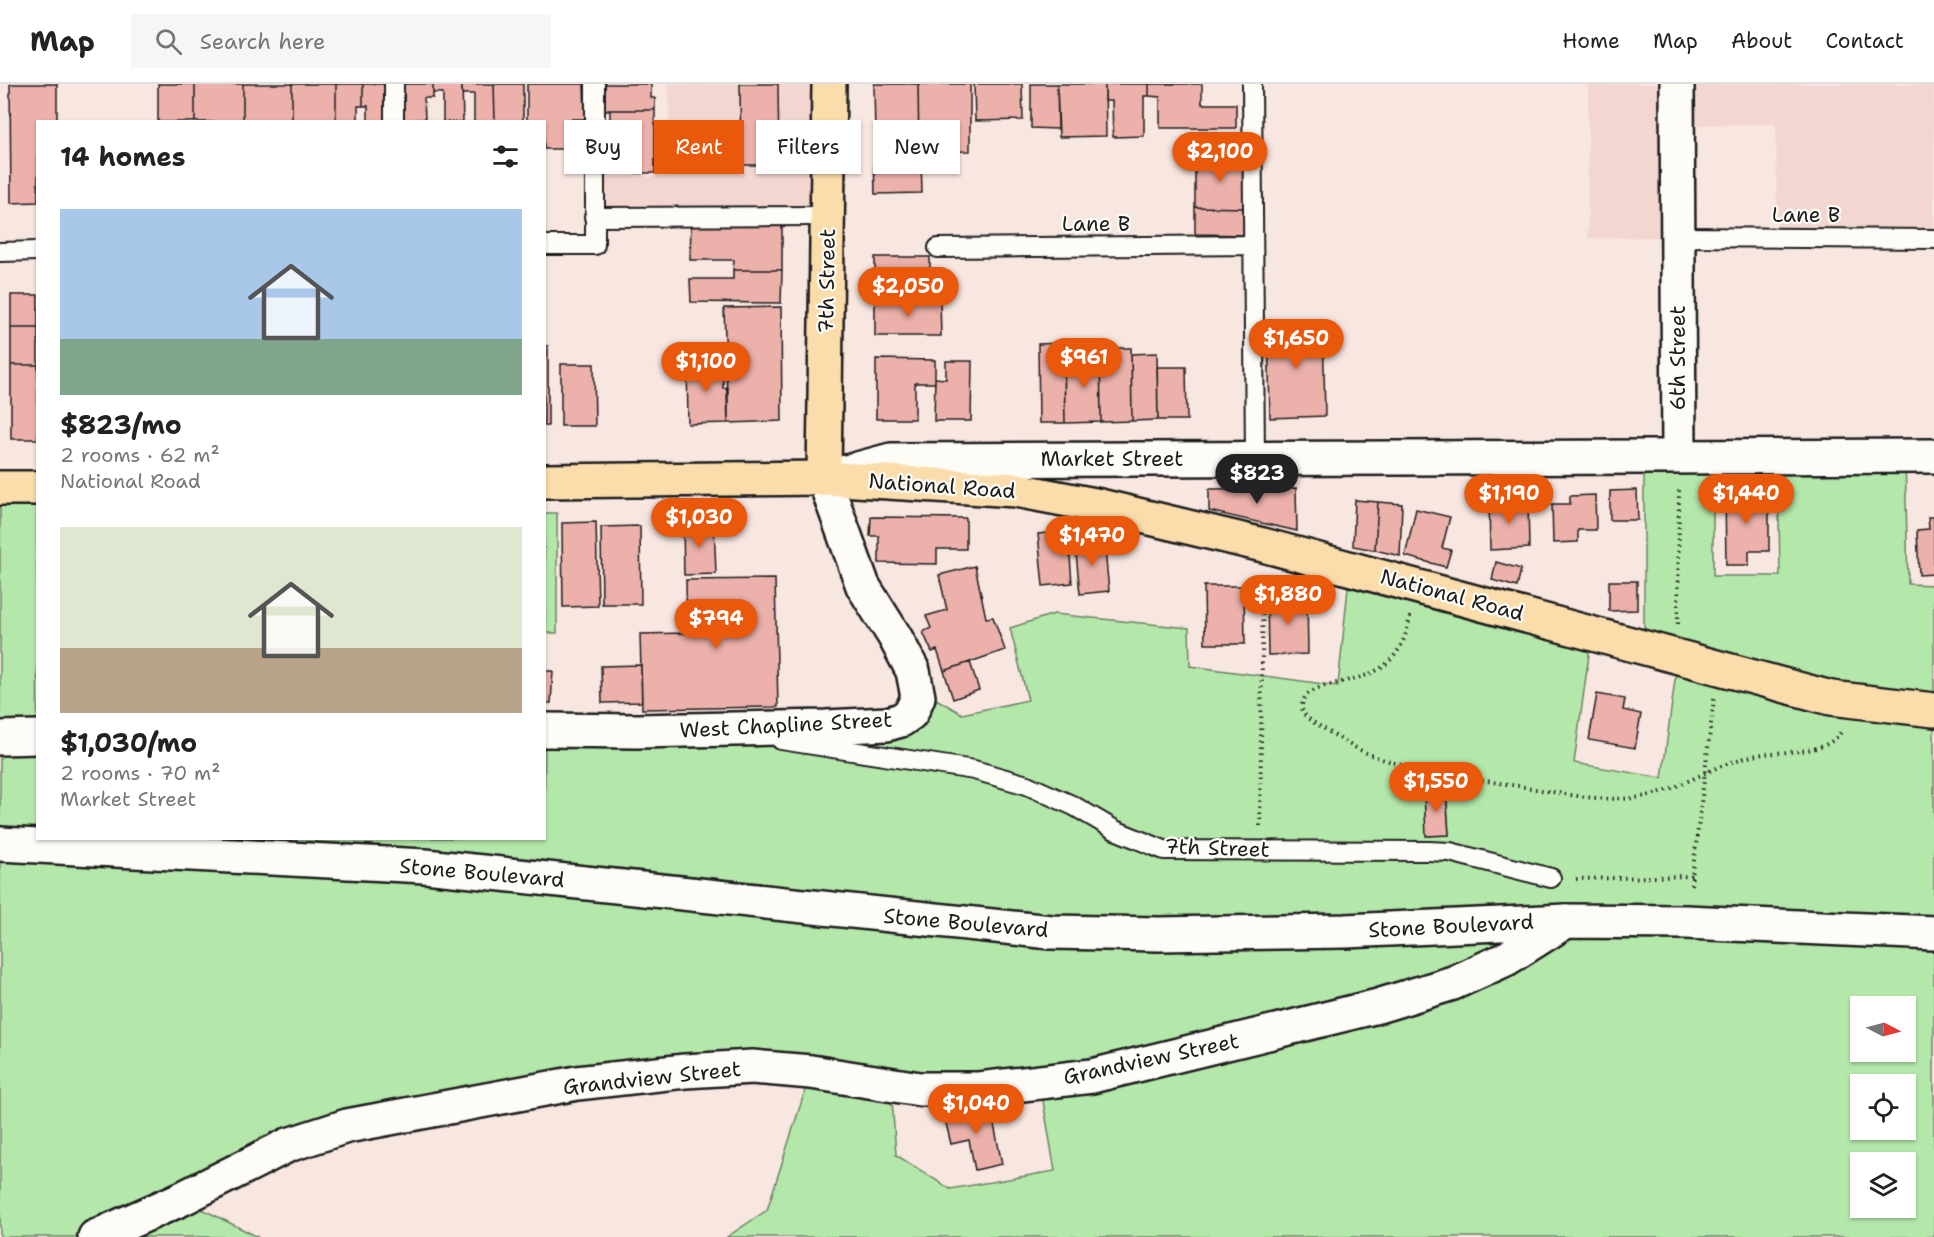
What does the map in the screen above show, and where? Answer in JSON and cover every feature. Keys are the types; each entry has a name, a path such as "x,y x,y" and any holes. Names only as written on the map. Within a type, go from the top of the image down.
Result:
{"main road":[{"name":"7th Street","path":"824,478 829,84"},
{"name":"Market Street","path":"546,481 824,478"},
{"name":"National Road","path":"824,478 1016,490 1100,506 1263,545 1831,698 1934,710"},
{"path":"0,488 36,488"}],"street":[{"name":"6th Street","path":"1677,84 1679,456"},
{"name":"Market Street","path":"824,478 891,460 1934,456"},
{"name":"West Chapline Street","path":"546,730 722,730 887,724 901,720 915,707 918,697 913,671 863,586 824,478"},
{"path":"0,738 36,737"},
{"name":"Stone Boulevard","path":"5,850 425,866 1051,932 1159,934 1345,931 1566,921 1686,922 1934,933"},
{"name":"Grandview Street","path":"95,1237 181,1199 288,1145 347,1126 577,1083 685,1071 752,1067 799,1071 920,1089 979,1089 1092,1076 1378,1006 1453,983 1506,959 1566,921"}],"lane":[{"path":"394,84 394,120"},
{"path":"546,245 595,245 595,84"},
{"path":"1252,84 1255,458"},
{"path":"594,217 828,216"},
{"name":"Lane B","path":"1677,237 1934,239"},
{"name":"Lane B","path":"938,248 1253,245"},
{"path":"0,252 36,251"},
{"name":"7th Street","path":"722,730 974,770 1027,785 1074,806 1115,830 1164,850 1450,852 1551,878"}],"path":[{"path":"1678,631 1679,456"},
{"path":"1259,850 1263,545"},
{"path":"1416,586 1406,635 1398,652 1371,673 1353,681 1311,691 1303,700 1302,708 1306,717 1345,743 1377,758 1403,766 1561,793 1604,798 1634,798 1667,790 1740,758 1767,752 1823,747 1836,739 1841,731 1846,700"},
{"path":"1691,885 1714,699"},
{"path":"1551,878 1692,876"}],"shaded area":[{"path":"669,84 829,84 828,120 756,120 756,174 828,174 827,225 594,227 595,177 744,174 744,120 669,120"},
{"path":"1588,84 1934,84 1934,239 1777,238 1776,124 1677,125 1677,237 1588,238"}],"green space":[{"path":"1644,456 1713,456 1713,576 1780,576 1778,456 1905,456 1908,584 1934,585 1934,1237 727,1237 767,1210 811,1072 347,1126 182,1199 258,1237 0,1237 0,488 36,488 36,840 546,840 546,730 887,724 917,688 962,714 1028,700 1010,628 1054,614 1189,628 1190,666 1338,686 1350,568 1592,633 1574,763 1662,778 1678,657 1644,647","holes":["1446,790 1449,835 1427,836 1424,792","1040,1083 1055,1171 950,1189 896,1155 891,1086"]},
{"path":"546,513 557,513 557,633 546,633"}],"building":[{"path":"10,84 57,84 57,120 36,120 36,202 11,203"},
{"path":"158,84 195,84 195,120 158,120"},
{"path":"195,84 243,84 243,120 195,120"},
{"path":"243,84 292,84 292,120 243,120"},
{"path":"292,84 336,84 336,120 292,120"},
{"path":"336,84 363,84 363,106 358,106 358,120 336,120"},
{"path":"363,84 386,84 386,120 368,120 368,106 363,106"},
{"path":"403,84 433,84 433,98 424,98 425,119 403,120"},
{"path":"433,84 462,84 463,120 443,120 443,93 433,93"},
{"path":"462,84 494,84 495,120 474,120 474,94 462,94"},
{"path":"494,84 523,84 523,120 495,120"},
{"path":"527,84 584,84 585,119 564,120 564,149 546,149 546,120 527,120"},
{"path":"603,84 651,84 651,98 655,98 655,110 604,110"},
{"path":"740,84 778,84 778,120 756,120 756,165 744,165 744,120 740,120"},
{"path":"874,84 918,84 919,120 875,120"},
{"path":"918,84 970,84 970,151 960,151 960,120 919,120"},
{"path":"974,84 1022,84 1023,120 975,121"},
{"path":"1031,84 1057,84 1058,129 1031,128"},
{"path":"1057,84 1105,84 1106,136 1059,137"},
{"path":"1105,84 1149,84 1149,96 1144,96 1144,136 1113,137 1112,101 1105,101"},
{"path":"1149,84 1202,84 1202,104 1236,104 1236,128 1160,128 1160,97 1149,96"},
{"path":"610,110 655,110 654,173 642,173 642,120 610,120"},
{"path":"1195,159 1246,159 1245,208 1195,207"},
{"path":"874,174 921,174 922,193 875,194"},
{"path":"1195,207 1245,208 1245,235 1195,234"},
{"path":"691,225 782,225 782,270 733,270 734,260 690,260"},
{"path":"875,257 930,257 930,300 875,300"},
{"path":"733,270 782,270 781,303 691,302 690,279 733,279"},
{"path":"11,295 36,295 36,328 11,328"},
{"path":"875,300 940,300 941,336 875,336"},
{"path":"781,307 782,421 728,423 724,308"},
{"path":"1268,322 1323,322 1325,416 1270,418"},
{"path":"11,328 36,328 36,365 11,365"},
{"path":"1064,343 1065,423 1039,423 1038,344"},
{"path":"546,346 548,346 548,426 546,426"},
{"path":"1100,348 1131,348 1132,421 1101,422"},
{"path":"1100,348 1101,422 1065,423 1064,367 1079,367 1078,349"},
{"path":"1157,353 1158,420 1132,421 1131,354"},
{"path":"687,358 707,358 707,366 723,365 723,388 728,388 728,423 688,424"},
{"path":"876,359 935,360 935,383 915,383 915,419 876,419"},
{"path":"946,361 972,361 971,421 934,421 935,378 946,379"},
{"path":"561,364 594,364 595,426 561,426"},
{"path":"11,365 36,365 36,439 11,439"},
{"path":"1157,367 1186,367 1187,420 1158,420"},
{"path":"1296,488 1297,531 1209,511 1209,489"},
{"path":"1637,490 1638,520 1610,520 1610,491"},
{"path":"1725,491 1769,491 1769,551 1749,551 1749,565 1726,565"},
{"path":"1595,495 1596,530 1578,530 1578,542 1553,543 1552,504 1570,504 1570,496"},
{"path":"1355,500 1378,502 1375,550 1353,546"},
{"path":"1528,501 1529,548 1490,550 1489,502"},
{"path":"1378,502 1402,504 1400,556 1375,550"},
{"path":"1416,509 1450,517 1442,548 1451,550 1446,567 1405,556"},
{"path":"871,517 966,518 966,549 937,549 937,564 879,563 879,536 870,536"},
{"path":"1928,517 1934,517 1934,574 1919,575 1917,530 1929,529"},
{"path":"596,522 598,606 563,607 562,523"},
{"path":"714,523 716,574 684,575 683,524"},
{"path":"640,526 641,604 602,604 601,527"},
{"path":"1068,531 1072,583 1043,586 1038,534"},
{"path":"1104,540 1109,591 1080,594 1075,543"},
{"path":"1496,562 1521,569 1517,587 1492,580"},
{"path":"975,566 986,618 993,617 1005,650 944,671 937,650 932,652 923,632 931,628 926,616 947,610 939,575"},
{"path":"775,579 778,707 642,709 640,634 687,633 686,580"},
{"path":"1609,581 1637,581 1637,610 1609,611"},
{"path":"1204,586 1244,586 1245,644 1205,644"},
{"path":"1307,596 1308,654 1268,655 1267,597"},
{"path":"970,662 979,690 953,699 944,671"},
{"path":"641,665 642,702 602,703 601,666"},
{"path":"546,671 553,671 551,703 546,703"},
{"path":"1597,694 1625,699 1623,710 1641,714 1635,748 1589,740"},
{"path":"1446,790 1449,835 1426,836 1424,791"},
{"path":"990,1105 1002,1164 975,1170 969,1140 951,1144 944,1115"}]}
